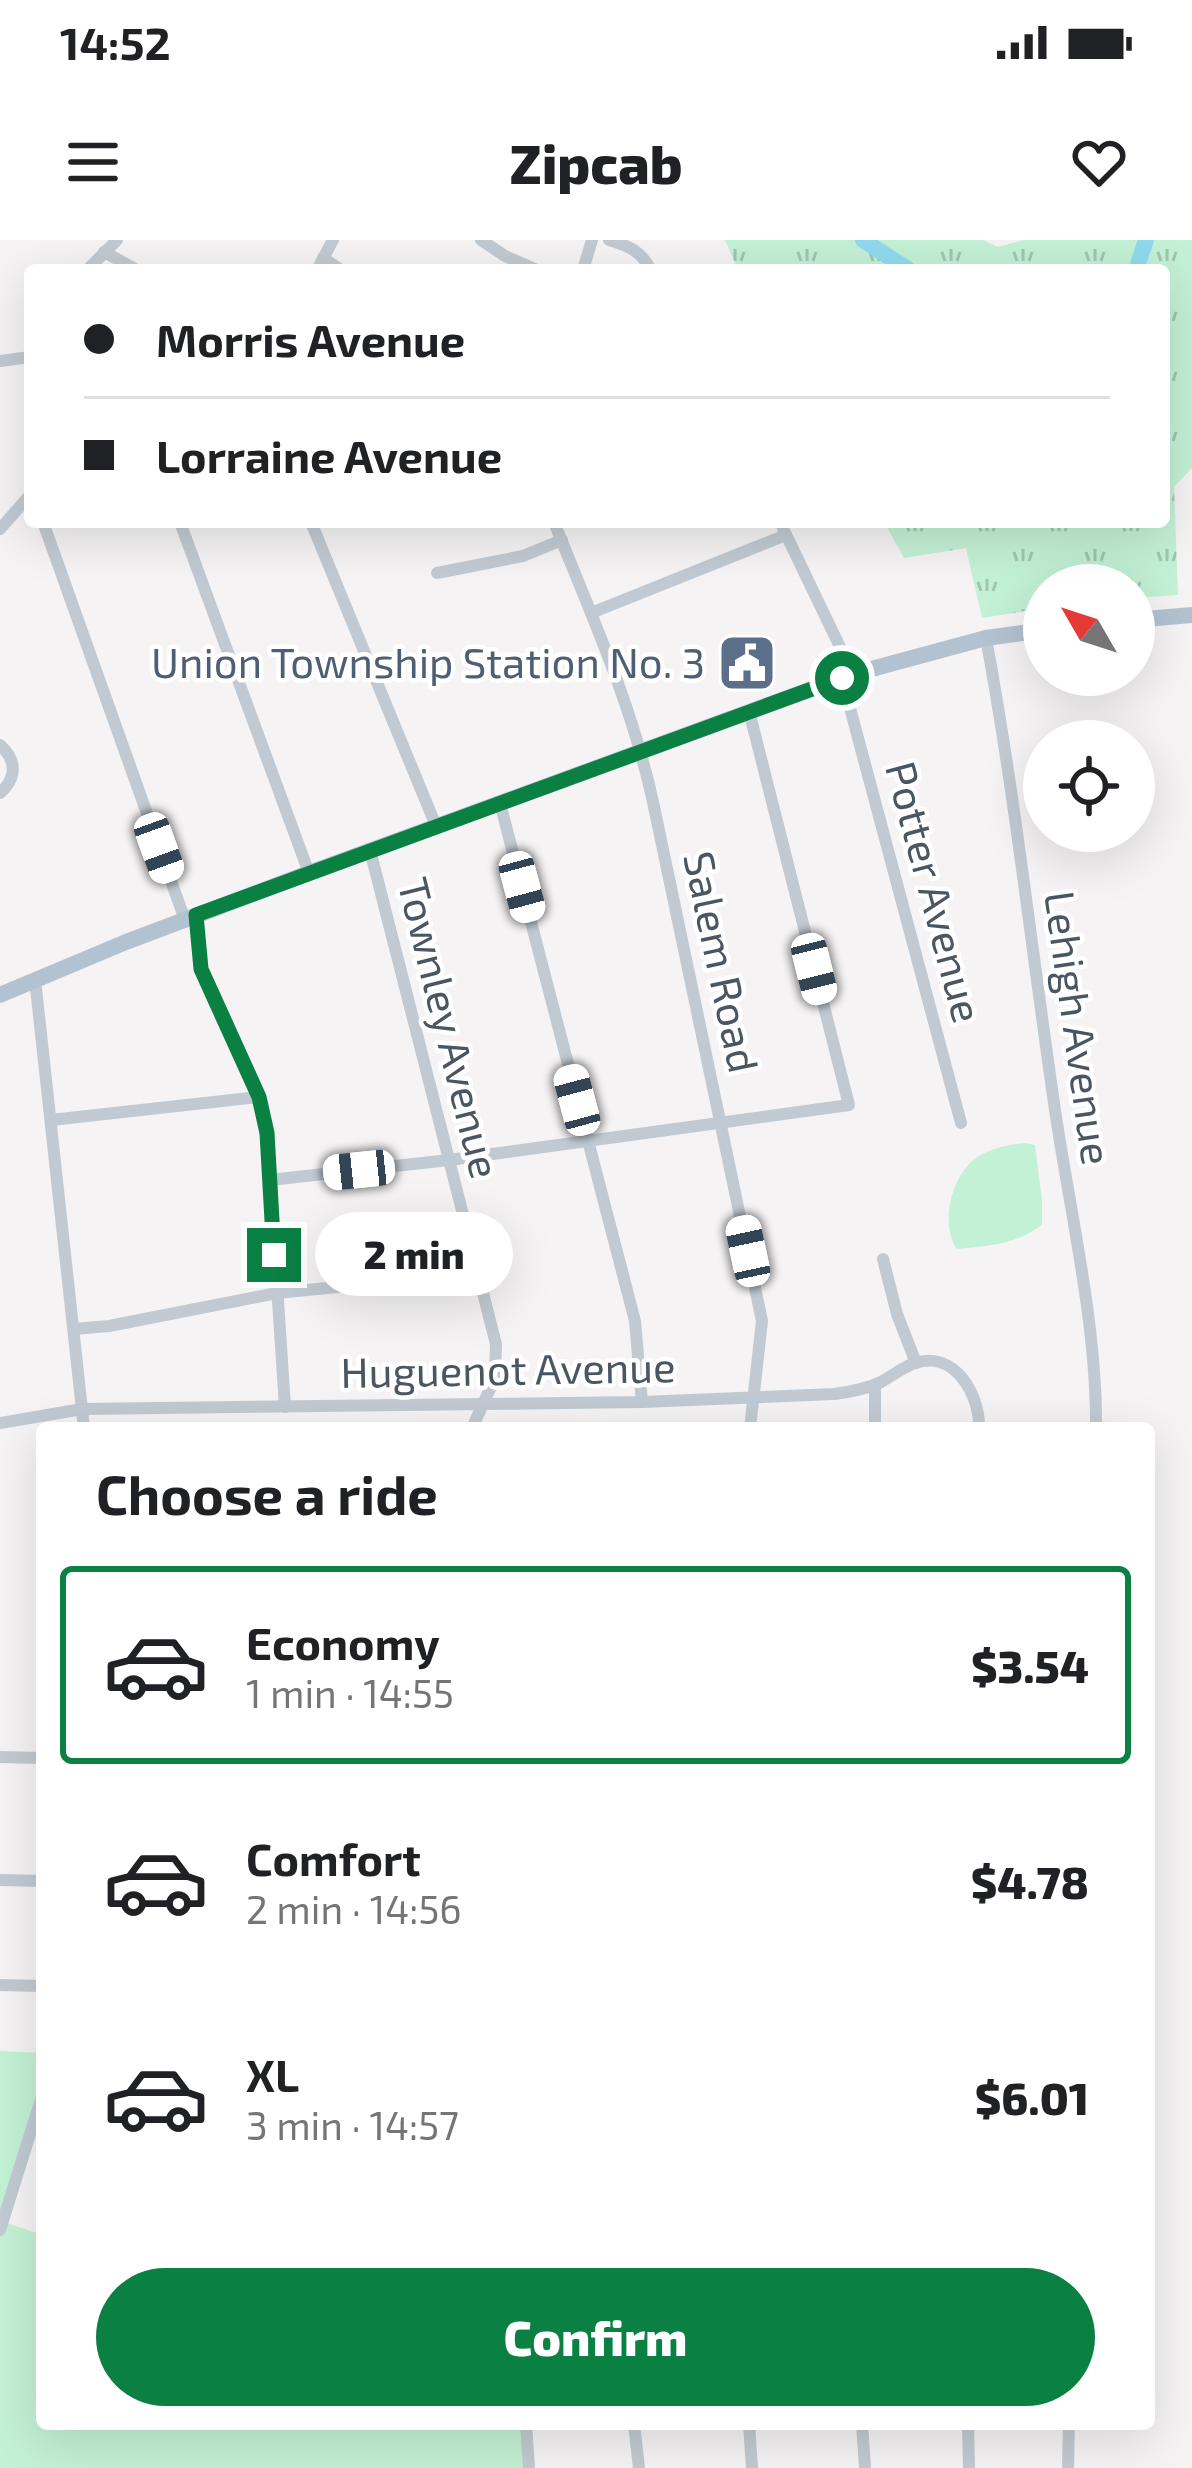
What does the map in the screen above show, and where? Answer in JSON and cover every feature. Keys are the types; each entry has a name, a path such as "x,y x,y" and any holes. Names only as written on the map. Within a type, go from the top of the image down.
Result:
{"main road":[{"path":"1155,618 1192,615"},
{"path":"0,994 370,850 848,676 986,638 1023,633"}],"street":[{"path":"93,264 117,240"},
{"path":"320,264 333,240"},
{"path":"482,240 523,264"},
{"path":"609,240 631,247 647,264"},
{"path":"104,252 126,264"},
{"path":"0,529 24,503"},
{"path":"45,528 190,918 201,969 259,1097 267,1133 285,1407"},
{"path":"183,528 309,873"},
{"path":"313,528 436,826"},
{"name":"Salem Road","path":"557,528 642,751 763,1321 751,1422"},
{"path":"591,613 783,529"},
{"name":"Potter Avenue","path":"783,529 848,676 961,1123"},
{"path":"437,573 523,556 562,540"},
{"name":"Lehigh Avenue","path":"986,638 1094,1364 1096,1422"},
{"path":"270,1180 849,1105 749,711"},
{"path":"0,745 14,766 10,783 0,793"},
{"path":"500,802 635,1321 641,1402"},
{"name":"Townley Avenue","path":"370,850 496,1344 495,1378 475,1422"},
{"path":"35,979 83,1422"},
{"path":"51,1120 259,1097"},
{"path":"883,1259 896,1314 923,1362 953,1370 968,1383 978,1405 979,1422"},
{"path":"74,1329 277,1292 387,1282"},
{"name":"Huguenot Avenue","path":"0,1423 82,1408 641,1402 834,1394 875,1385 923,1362"},
{"path":"875,1385 875,1422"},
{"path":"0,1756 36,1758"},
{"path":"0,1880 36,1881"},
{"path":"0,1985 36,1986"},
{"path":"0,2230 36,2118"},
{"path":"526,2430 529,2468"},
{"path":"635,2430 639,2468"},
{"path":"749,2430 752,2468"},
{"path":"863,2430 866,2468"},
{"path":"968,2430 970,2468"},
{"path":"1068,2468 1069,2430"}],"green space":[{"path":"725,240 983,240 998,247 1024,240 1192,240 1192,468 1174,487 1178,595 1155,597 1155,564 1023,564 1023,611 982,618 966,548 904,558 887,528 1170,528 1170,264 735,264"},
{"path":"1035,1145 1042,1225 1012,1240 957,1249 949,1212 962,1174 984,1153"},
{"path":"0,2051 36,2053 36,2115 4,2222 36,2233 36,2430 527,2430 528,2468 0,2468"}],"waterway":[{"path":"863,240 900,264"},
{"path":"1138,264 1146,240"}],"place":[{"name":"Union Township Station No. 3","path":"747,663"}],"route":[{"path":"274,1255 267,1133 259,1097 201,969 196,915 842,678"}]}
